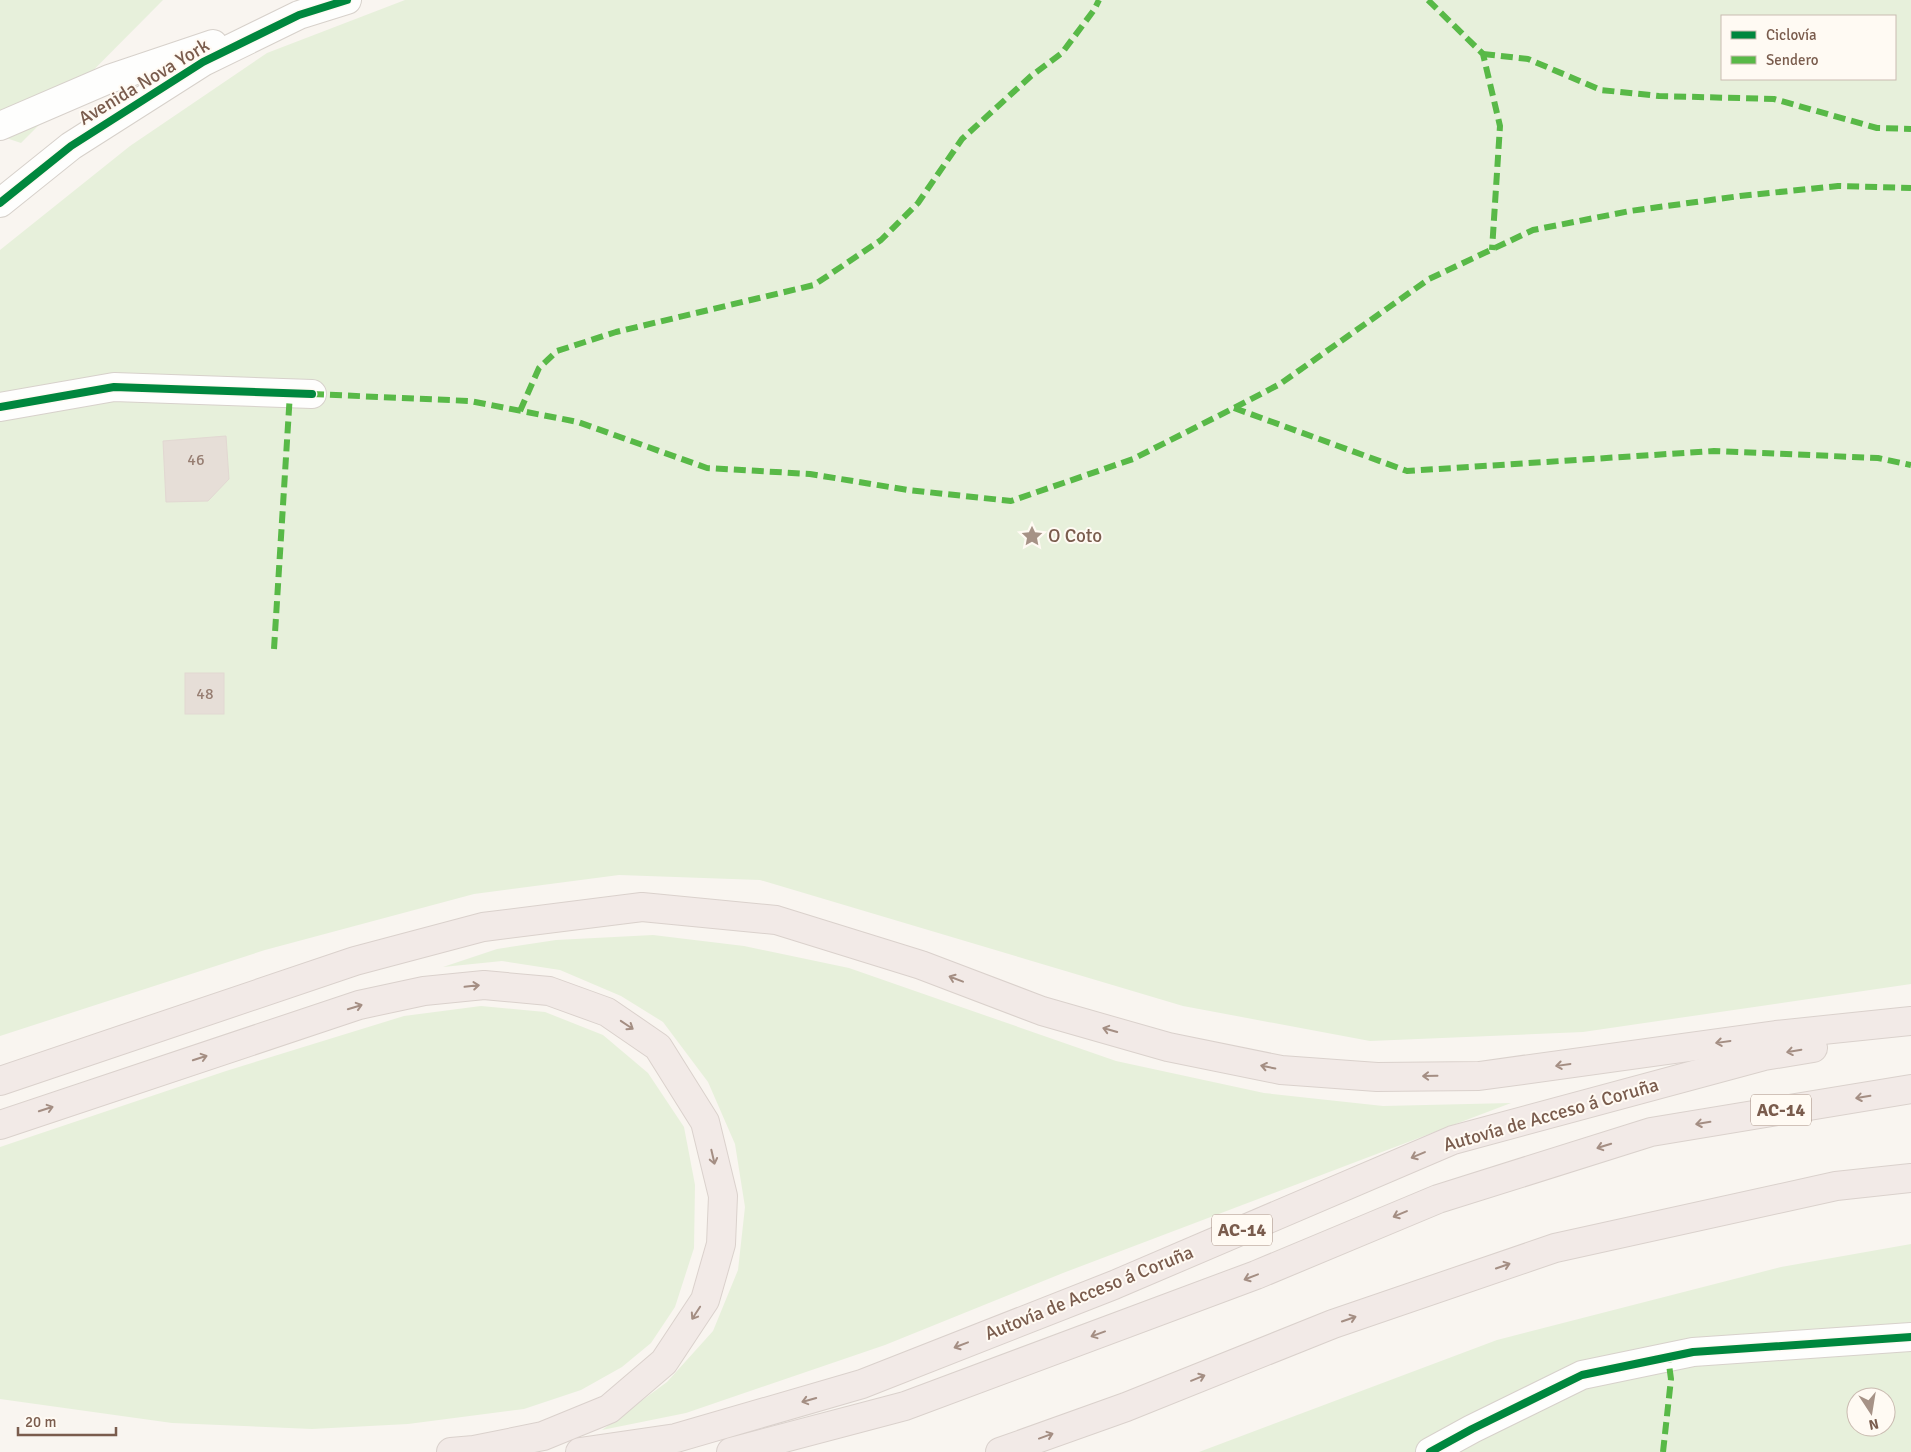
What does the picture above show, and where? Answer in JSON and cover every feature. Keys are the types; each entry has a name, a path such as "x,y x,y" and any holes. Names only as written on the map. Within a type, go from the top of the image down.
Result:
{"highway":[{"path":"0,1081 355,961 483,927 642,907 776,920 921,965 1042,1011 1168,1047 1281,1070 1377,1077 1478,1076 1776,1035 1911,1021"},
{"path":"0,1125 359,1005 424,991 484,985 549,991 607,1012 658,1047 705,1122 722,1196 721,1244 705,1300 664,1362 609,1409 543,1436 474,1450 452,1452"},
{"name":"Autovía de Acceso á Coruña","path":"580,1452 676,1438 862,1384 1114,1285 1453,1140 1764,1056 1911,1032"},
{"name":"Autovía de Acceso á Coruña","path":"731,1452 905,1406 1256,1275 1438,1199 1651,1132 1911,1089"},
{"path":"1000,1452 1126,1407 1333,1324 1554,1248 1836,1186 1911,1178"}],"street":[{"name":"Avenida Nova York","path":"0,126 110,79 347,0"},
{"name":"Avenida Nova York","path":"0,203 71,146 203,62 299,15"},
{"path":"0,407 114,387 312,394"},
{"path":"1430,1452 1472,1429 1582,1376 1693,1352 1911,1336"}],"green space":[{"path":"0,0 163,0 21,143 0,136"},
{"path":"405,0 1911,0 1911,984 1583,1032 1370,1041 1183,1006 760,880 619,875 474,894 265,950 0,1036 0,250 130,146 267,53"},
{"path":"653,935 744,946 849,968 1116,1061 1264,1093 1383,1106 1511,1103 1063,1273 885,1345 686,1413 602,1430 667,1382 713,1331 738,1270 745,1207 735,1144 708,1082 663,1022 621,996 560,970 502,961 443,967 497,949 556,940"},
{"path":"481,1006 545,1012 603,1035 648,1073 684,1127 695,1185 694,1248 675,1307 651,1343 622,1367 581,1390 524,1409 408,1424 312,1429 172,1423 0,1399 0,1147 226,1071 404,1016"},
{"path":"1911,1244 1911,1452 1199,1452 1497,1340 1781,1267"}],"building":[{"path":"226,436 229,479 208,501 166,502 163,441"},
{"path":"185,673 224,673 224,714 185,714"}],"marked path":[{"path":"520,411 539,368 557,351 616,332 814,285 881,240 918,203 962,139 1031,76 1062,53 1094,10 1099,0"},
{"path":"1428,0 1483,54 1500,126 1492,250"},
{"path":"1483,54 1528,59 1601,90 1659,96 1774,99 1877,128 1911,129"},
{"path":"312,394 470,401 578,422 707,468 810,474 908,490 1011,501 1133,459 1234,408 1280,384 1429,279 1533,230 1630,211 1740,196 1838,186 1911,188"},
{"path":"274,649 290,393"},
{"path":"1234,408 1407,471 1714,451 1878,458 1911,465"},
{"path":"1663,1452 1671,1379 1668,1357"}],"cycle path":[{"path":"0,203 71,146 203,62 299,15 347,0"},
{"path":"0,407 114,387 312,394"},
{"path":"1430,1452 1472,1429 1582,1375 1693,1352 1911,1337"}],"place":[{"name":"O Coto","path":"1032,536"}]}
